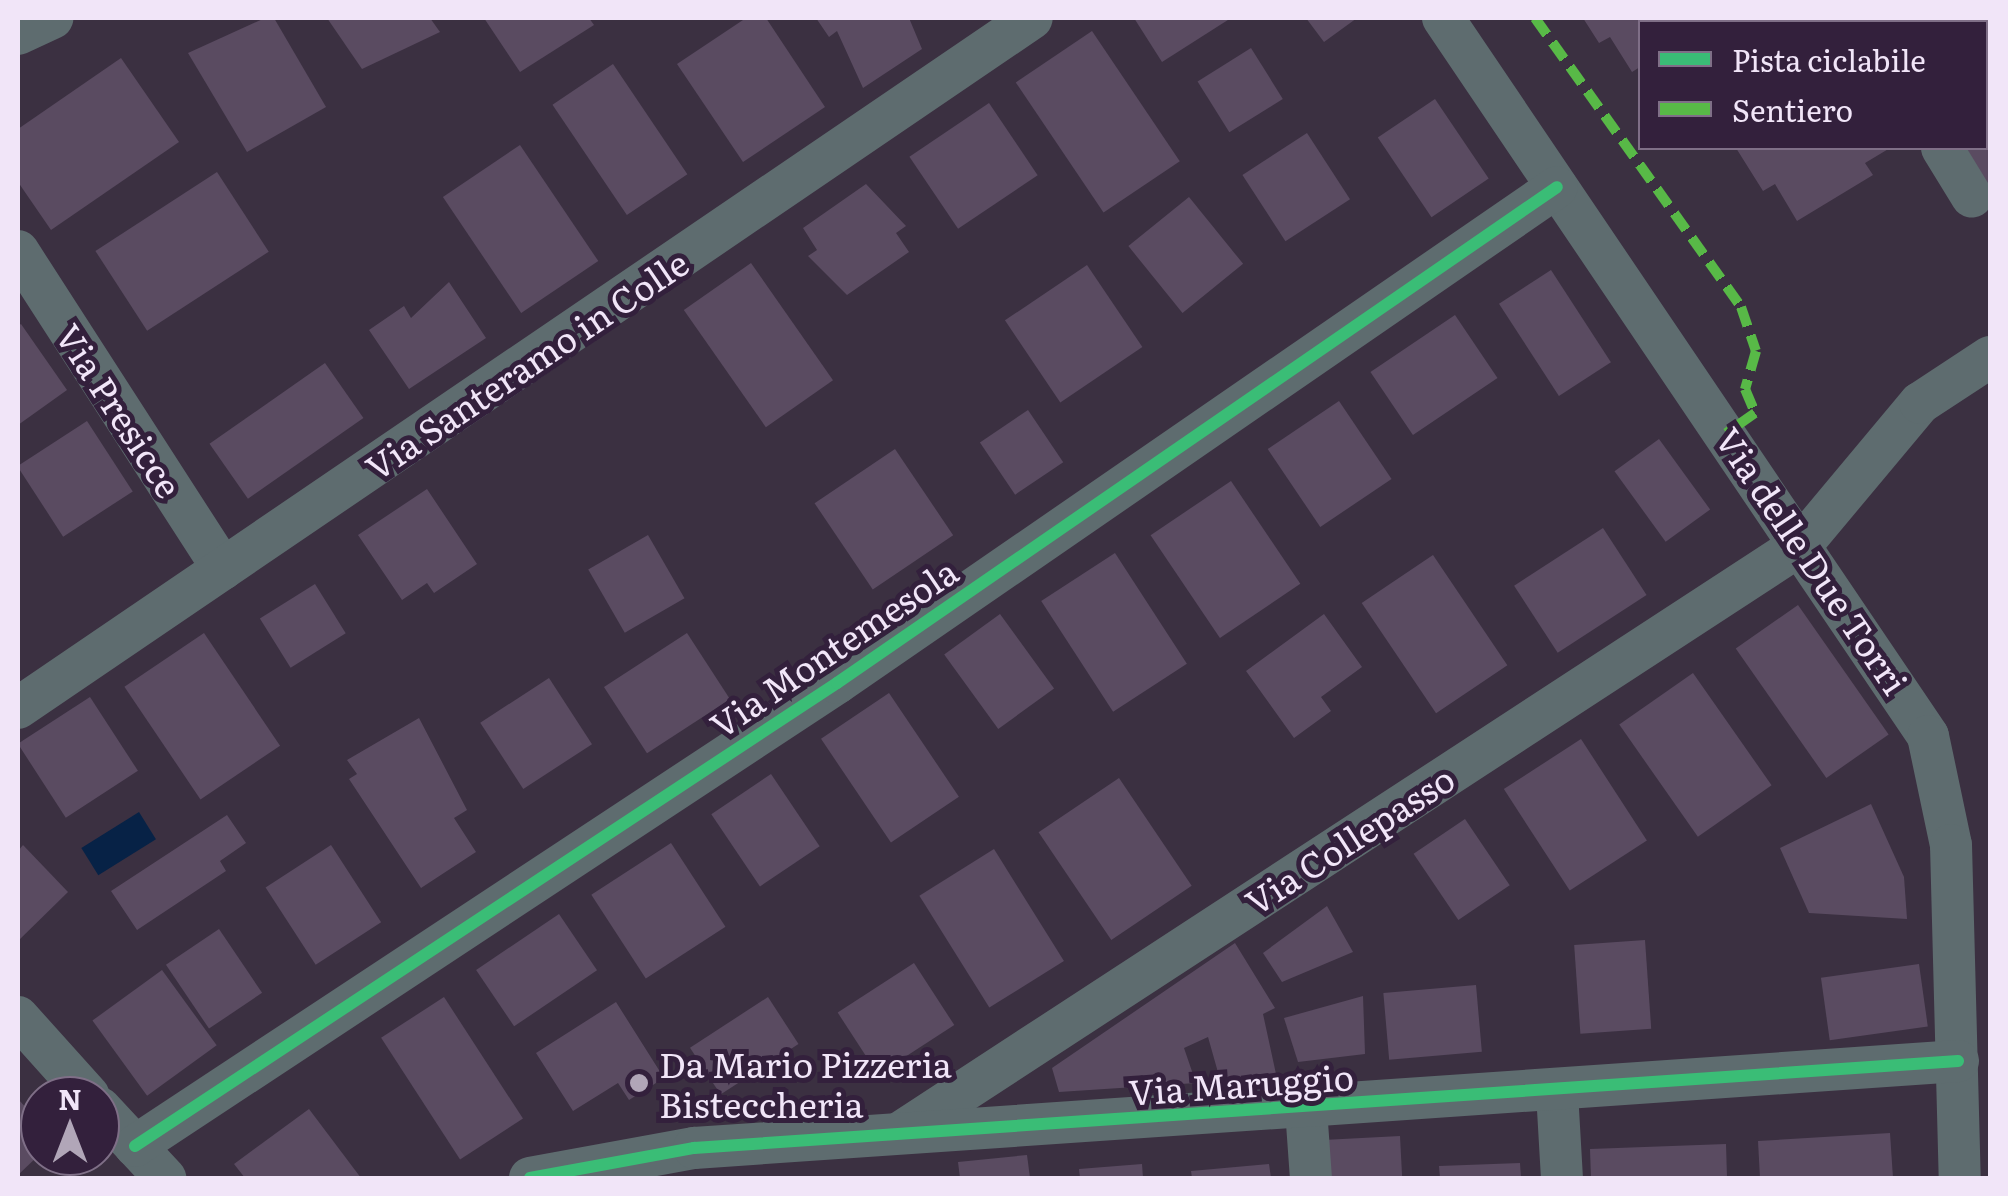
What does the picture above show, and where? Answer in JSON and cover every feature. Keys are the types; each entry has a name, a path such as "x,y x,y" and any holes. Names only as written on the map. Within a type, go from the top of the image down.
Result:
{"street":[{"path":"18,34 52,18"},
{"name":"Via Santeramo in Colle","path":"18,708 1032,18"},
{"name":"Via delle Due Torri","path":"1443,18 1915,710 1938,762 1951,845 1960,1178"},
{"path":"1943,150 1972,198"},
{"name":"Via Montemesola","path":"134,1146 837,682 1557,187"},
{"name":"Via Presicce","path":"18,252 223,570"},
{"name":"Via Collepasso","path":"896,1135 1802,544 1920,402 1990,357"},
{"path":"18,1017 72,1076"},
{"name":"Via Maruggio","path":"530,1178 896,1135 1557,1092 1958,1061"},
{"path":"1557,1092 1562,1178"},
{"path":"1306,1109 1311,1178"},
{"path":"120,1130 165,1178"}],"water":[{"path":"139,812 156,839 98,875 81,848"}],"building":[{"path":"265,18 274,18 326,107 247,152 188,53"},
{"path":"327,18 430,18 440,32 362,69"},
{"path":"484,18 589,18 594,25 520,72"},
{"path":"746,18 766,18 825,107 743,162 677,64"},
{"path":"816,18 909,18 922,49 863,88 837,31 829,37"},
{"path":"1134,18 1231,18 1162,62"},
{"path":"1306,18 1357,18 1324,42"},
{"path":"1583,18 1704,20 1638,20 1638,68 1632,72 1610,37 1599,43"},
{"path":"1092,31 1180,161 1104,213 1016,82"},
{"path":"1251,48 1283,99 1229,132 1198,81"},
{"path":"121,58 179,142 51,230 18,182 18,129"},
{"path":"613,64 687,174 627,215 552,105"},
{"path":"1435,99 1489,179 1431,217 1378,138"},
{"path":"989,103 1038,175 958,229 909,157"},
{"path":"1990,121 1990,188 1967,150 1988,150"},
{"path":"1307,133 1350,199 1285,241 1242,175"},
{"path":"520,145 598,261 521,313 443,197"},
{"path":"1737,150 1887,150 1865,163 1873,175 1797,221 1775,184 1763,191"},
{"path":"217,172 269,252 147,331 95,251"},
{"path":"866,184 906,226 896,233 909,252 847,295 808,256 817,250 803,228"},
{"path":"1189,197 1243,264 1183,313 1128,246"},
{"path":"751,263 833,380 766,427 684,310"},
{"path":"1087,265 1142,347 1060,402 1005,320"},
{"path":"1551,270 1611,362 1559,396 1499,304"},
{"path":"449,282 486,338 409,389 369,330 404,306 411,318"},
{"path":"1455,315 1497,378 1413,435 1370,372"},
{"path":"21,324 67,390 18,425 18,326"},
{"path":"325,363 363,418 248,499 209,444"},
{"path":"1339,401 1392,479 1320,527 1268,449"},
{"path":"1028,410 1063,462 1015,495 980,442"},
{"path":"87,421 133,491 63,537 18,466"},
{"path":"1659,439 1710,509 1666,542 1615,471"},
{"path":"895,449 953,535 873,589 815,503"},
{"path":"1231,481 1300,584 1220,638 1151,535"},
{"path":"427,489 477,564 434,593 427,583 402,600 358,535"},
{"path":"1603,528 1647,595 1558,653 1514,586"},
{"path":"648,535 684,598 625,633 588,570"},
{"path":"1115,553 1187,664 1113,712 1041,601"},
{"path":"1433,555 1507,665 1436,713 1362,603"},
{"path":"315,584 346,633 291,668 260,618"},
{"path":"1798,605 1889,734 1826,778 1736,649"},
{"path":"1000,614 1054,688 998,729 944,655"},
{"path":"1324,614 1362,667 1321,697 1331,711 1294,738 1246,671"},
{"path":"204,633 280,746 200,799 124,687"},
{"path":"687,633 730,699 647,753 604,687"},
{"path":"1693,673 1772,785 1698,837 1619,725"},
{"path":"549,678 592,744 523,789 480,723"},
{"path":"889,693 959,797 891,842 821,739"},
{"path":"90,697 138,771 66,818 18,744"},
{"path":"419,718 467,810 454,818 476,852 421,888 349,779 357,774 347,760"},
{"path":"1581,739 1647,840 1570,891 1504,789"},
{"path":"771,774 820,846 760,886 711,814"},
{"path":"1119,778 1192,886 1111,940 1039,832"},
{"path":"1871,804 1904,877 1907,919 1809,913 1780,848"},
{"path":"227,815 246,843 220,861 226,871 137,930 111,891"},
{"path":"1465,819 1510,885 1458,920 1414,854"},
{"path":"671,843 725,927 646,979 591,895"},
{"path":"23,845 68,892 18,941 18,851"},
{"path":"331,845 381,922 316,965 266,887"},
{"path":"994,849 1064,961 989,1008 919,896"},
{"path":"1327,906 1353,952 1282,982 1263,953"},
{"path":"559,914 597,970 514,1026 476,970"},
{"path":"219,929 262,993 209,1029 166,965"},
{"path":"1645,940 1651,1029 1580,1034 1574,945"},
{"path":"1235,943 1275,1008 1263,1014 1276,1074 1221,1083 1208,1037 1184,1048 1196,1083 1059,1092 1052,1068"},
{"path":"914,963 954,1025 878,1075 838,1013"},
{"path":"1919,964 1928,1026 1830,1040 1821,978"},
{"path":"162,970 217,1045 147,1096 92,1021"},
{"path":"1476,985 1482,1052 1389,1060 1383,993"},
{"path":"1363,996 1365,1054 1298,1062 1284,1018"},
{"path":"444,997 523,1119 460,1159 381,1038"},
{"path":"768,997 798,1044 721,1095 690,1048"},
{"path":"616,1002 664,1078 629,1100 618,1083 573,1111 536,1053"},
{"path":"18,1099 20,1173 18,1175"},
{"path":"309,1109 361,1178 245,1178 234,1164"},
{"path":"1890,1133 1893,1178 1760,1178 1758,1141"},
{"path":"1400,1136 1402,1178 1330,1178 1328,1140"},
{"path":"1726,1144 1727,1178 1591,1178 1590,1149"},
{"path":"1027,1155 1030,1178 960,1178 958,1162"},
{"path":"1520,1163 1521,1178 1440,1178 1439,1166"},
{"path":"1142,1164 1143,1178 1080,1178 1079,1169"},
{"path":"1269,1164 1271,1178 1192,1178 1191,1171"}],"marked path":[{"path":"1535,18 1741,307 1756,351 1745,389 1755,413 1726,433"}],"cycle path":[{"path":"135,1146 837,683 1557,187"},
{"path":"530,1178 694,1148 1958,1061"}],"place":[{"name":"Da Mario Pizzeria Bisteccheria","path":"639,1083"}]}
